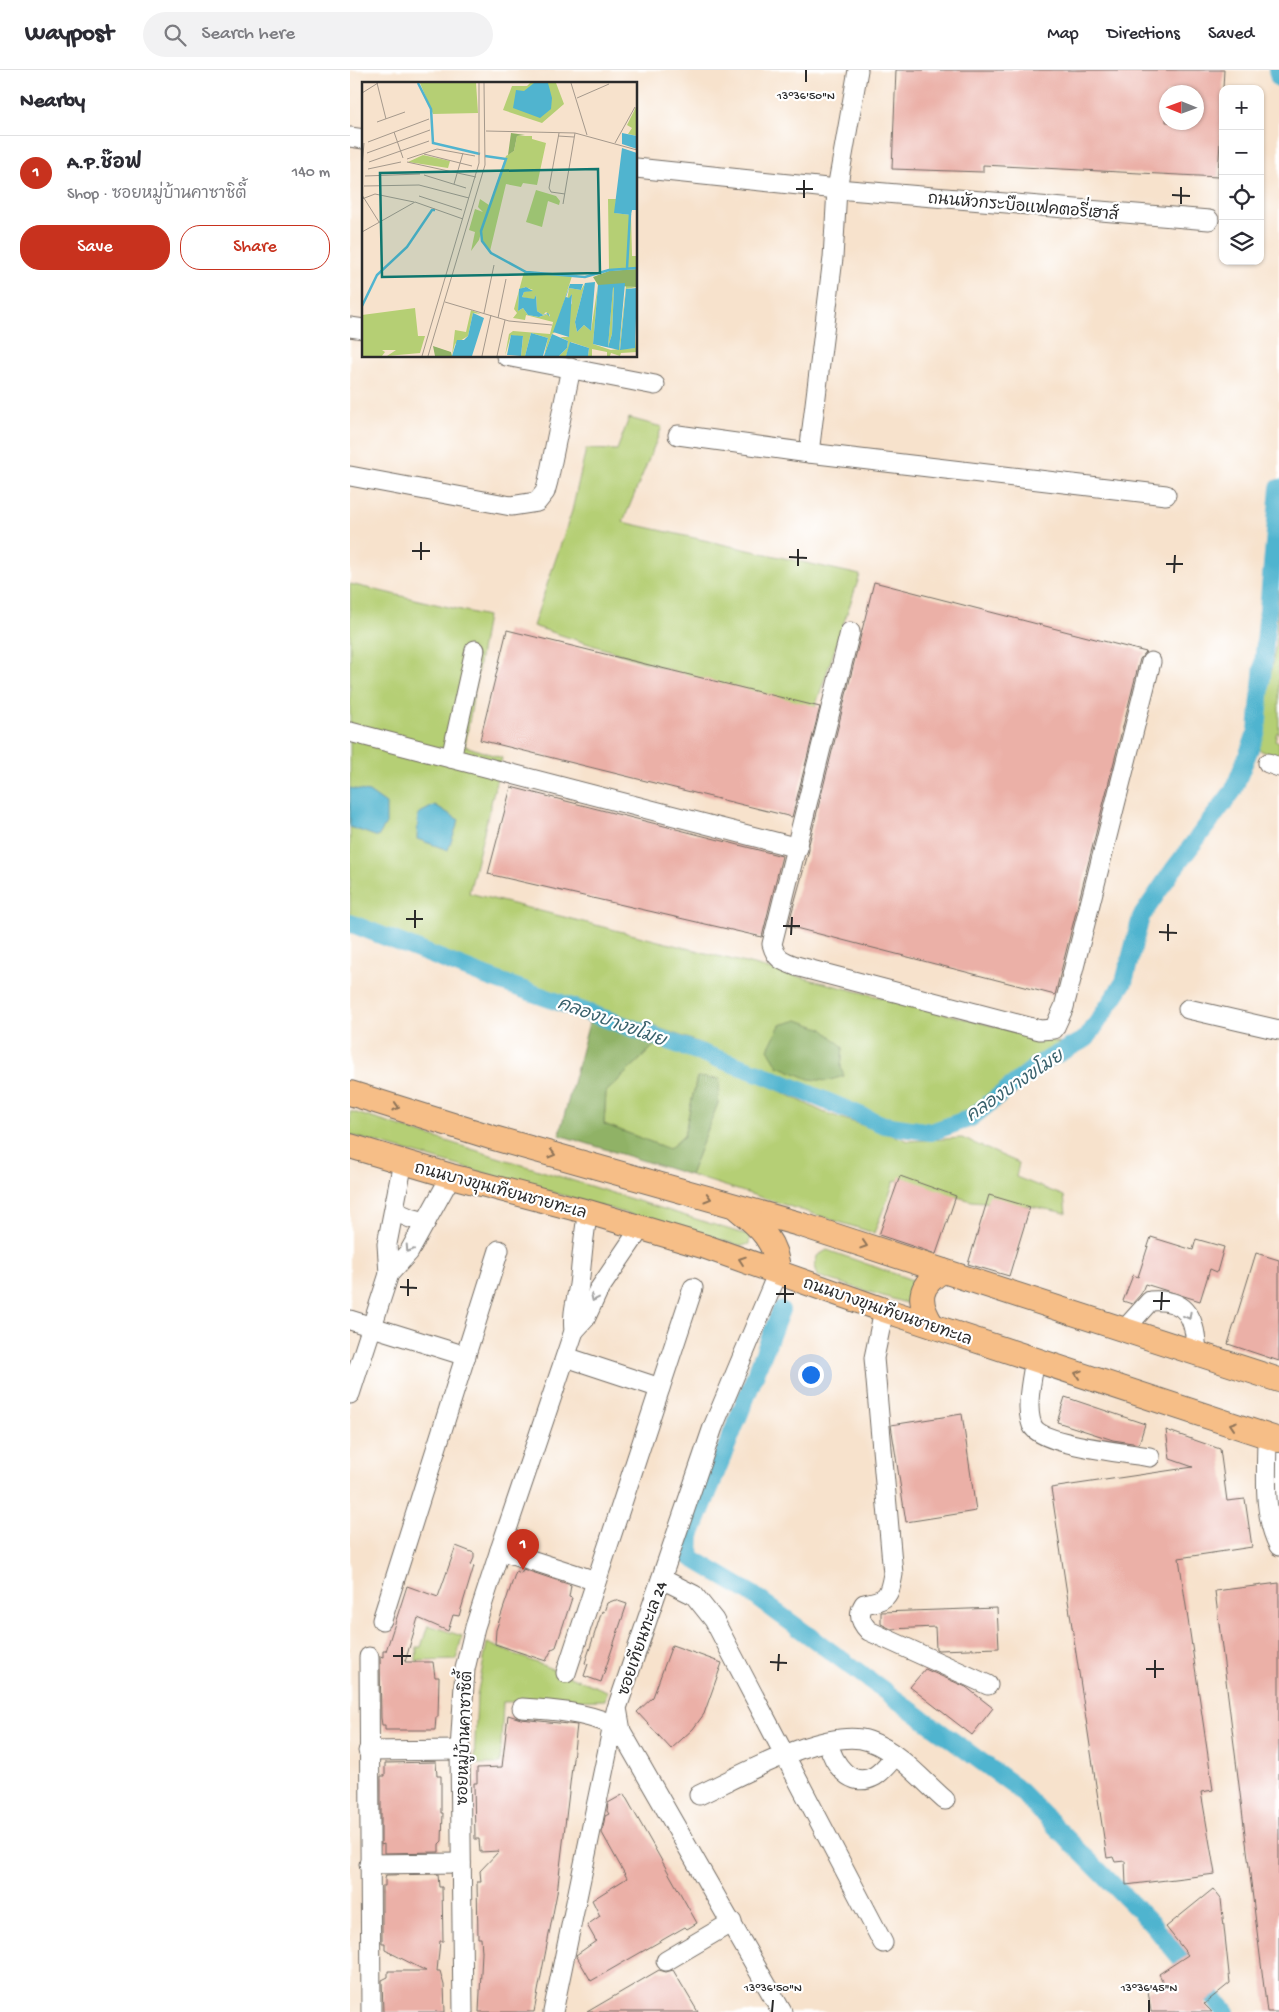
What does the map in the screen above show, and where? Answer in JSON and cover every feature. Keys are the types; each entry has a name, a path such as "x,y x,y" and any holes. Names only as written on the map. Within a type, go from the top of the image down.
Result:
{"main road":[{"path":"350,1093 494,1138 799,1224 1279,1380"},
{"name":"ถนนบางขุนเทียนชายทะเล","path":"350,1146 706,1247 884,1310 1273,1438"},
{"path":"735,1206 758,1226 777,1254 778,1272"},
{"path":"932,1325 923,1308 921,1298 923,1291 933,1277 943,1271"}],"street":[{"path":"809,453 833,258 837,189 858,70"},
{"name":"ถนนหัวกระบือแฟคตอรี่เฮาส์","path":"638,168 837,189 1209,220"},
{"path":"517,358 655,384"},
{"path":"350,476 511,506 537,502 545,492 548,481 570,368"},
{"path":"678,435 809,453 1166,494"},
{"path":"850,632 798,848 772,944 780,960 1040,1030 1054,1029 1064,1007 1151,662"},
{"path":"451,758 475,650"},
{"path":"350,732 798,848"},
{"path":"1188,1009 1279,1030"},
{"path":"350,1394 389,1274 387,1244 403,1162"},
{"path":"389,1274 409,1252 451,1176"},
{"path":"394,1211 426,1222"},
{"name":"ซอยหมู่บ้านคาซาซิตี้","path":"463,2012 460,1750 465,1669 475,1627 574,1331 572,1315 579,1284 580,1261 588,1212"},
{"name":"ซอยหมู่บ้านคาซาซิตี้","path":"574,1331 585,1319 598,1291 640,1229"},
{"path":"382,1620 499,1250"},
{"path":"580,1261 611,1272"},
{"name":"ซอยเทียนทะเล 24","path":"778,1272 713,1428 614,1716 782,2012"},
{"path":"566,1673 693,1288"},
{"path":"1124,1330 1150,1301 1166,1300 1176,1303 1182,1306 1191,1320 1196,1337 1197,1354"},
{"path":"884,1310 874,1358 894,1574 886,1597 881,1601 864,1604 860,1609 860,1618 869,1631 988,1685"},
{"path":"350,1320 466,1356"},
{"path":"566,1357 660,1388"},
{"path":"1035,1359 1030,1407 1032,1426 1041,1434 1056,1441 1150,1457"},
{"path":"1273,1438 1266,1480 1268,1514 1279,1546"},
{"path":"500,1550 596,1581"},
{"path":"662,1579 694,1595 714,1620 883,1943"},
{"path":"369,1657 368,1751 371,2012"},
{"path":"522,1708 573,1712 591,1716 614,1716 554,2012"},
{"path":"699,1795 784,1754 828,1742 868,1740 895,1756 945,1800"},
{"path":"828,1742 839,1769 850,1777 860,1780 874,1777 895,1756"},
{"path":"368,1751 460,1750"},
{"path":"369,1864 461,1863"},
{"path":"666,1961 732,1922"}],"green space":[{"path":"629,418 662,427 623,522 860,575 812,716 533,626 572,511 586,449 617,450"},
{"path":"350,584 487,616 465,746 502,758 469,893 1061,1043 1035,1059 967,1112 932,1127 890,1120 687,1038 515,979 350,916","holes":["843,1047 841,1067 778,1066"]},
{"path":"1279,590 1279,734 1277,732 1275,740 1279,742 1279,758 1257,749 1276,643"},
{"path":"590,1019 656,1044 606,1092 604,1124 669,1149 684,1136 697,1077 720,1079 718,1103 690,1175 559,1135"},
{"path":"798,1020 823,1029 843,1047 841,1067 844,1076 827,1081 809,1079 778,1066 768,1049 780,1025"},
{"path":"656,1044 764,1083 823,1112 909,1141 962,1138 1019,1163 1016,1177 1064,1196 1066,1213 1030,1206 972,1201 895,1180 874,1233 690,1175 718,1103 697,1077 684,1136 669,1149 604,1124 606,1092"},
{"path":"350,1111 750,1236 749,1244 742,1246 350,1135"},
{"path":"827,1250 918,1282 912,1305 818,1276 815,1266 817,1256"},
{"path":"428,1625 462,1636 456,1660 416,1661 417,1647 421,1647"},
{"path":"487,1643 607,1691 605,1700 503,1702 500,1764 474,1764 477,1696"}],"water":[{"path":"350,788 369,792 386,804 386,824 378,837 350,827"},
{"path":"435,805 459,820 448,850 417,839 418,814"}],"building":[{"path":"896,70 1224,70 1223,85 1219,85 1218,177 983,165 983,172 892,169"},
{"path":"874,582 1146,652 1140,659 1055,995 788,926 809,850"},
{"path":"507,630 820,707 792,817 480,740"},
{"path":"511,787 782,856 762,937 488,874"},
{"path":"900,1176 956,1196 936,1254 879,1235"},
{"path":"989,1195 1030,1207 1009,1276 968,1264"},
{"path":"1151,1237 1193,1250 1196,1239 1224,1247 1217,1272 1210,1269 1200,1301 1145,1284 1141,1294 1132,1304 1123,1301 1133,1275 1138,1277"},
{"path":"1256,1253 1279,1260 1279,1361 1228,1344"},
{"path":"1065,1397 1145,1424 1139,1444 1113,1440 1057,1422"},
{"path":"962,1414 976,1511 906,1522 891,1425"},
{"path":"1166,1430 1220,1449 1227,1501 1245,1499 1252,1547 1179,1558 1213,1790 1201,1792 1215,1874 1126,1885 1125,1861 1115,1862 1113,1857 1107,1858 1051,1488 1193,1467 1170,1459"},
{"path":"456,1546 474,1553 471,1565 474,1566 459,1616 453,1615 448,1631 418,1618 405,1662 433,1662 435,1677 439,1677 438,1717 436,1717 435,1730 385,1730 385,1725 382,1725 381,1718 380,1656 383,1657 383,1651 386,1651 407,1586 438,1597"},
{"path":"523,1569 571,1585 569,1597 572,1598 556,1647 552,1649 546,1661 495,1644 496,1630 516,1571 521,1573"},
{"path":"1279,1583 1279,2012 1267,2012 1215,1591"},
{"path":"615,1600 627,1604 601,1682 584,1676 588,1664 585,1663 602,1611 604,1612 607,1603"},
{"path":"997,1608 999,1648 938,1650 936,1649 935,1627 891,1629 881,1624 881,1612"},
{"path":"672,1645 722,1663 704,1714 693,1729 671,1749 637,1712 653,1697"},
{"path":"925,1669 966,1687 993,1708 972,1735 910,1687"},
{"path":"508,1715 521,1719 577,1725 557,1893 534,2012 479,2012 482,1952 481,1938 478,1938 477,1882 481,1882 480,1871 499,1851 480,1852 479,1839 475,1839 474,1783 477,1783 477,1768 502,1767"},
{"path":"436,1762 437,1776 441,1776 441,1813 443,1813 442,1841 439,1844 439,1852 384,1853 384,1844 381,1845 381,1776 385,1776 385,1763"},
{"path":"624,1794 697,1923 687,1929 685,1927 591,1981 576,1955 596,1941 587,1925 600,1916 592,1900 627,1878 602,1833 605,1816 609,1814 607,1811 608,1803"},
{"path":"438,1874 439,1887 442,1887 443,1941 440,1941 437,1971 440,1971 444,1985 445,2012 383,2012 382,1980 388,1977 388,1971 426,1971 385,1950 385,1943 382,1943 382,1886 385,1886 386,1875"},
{"path":"1213,1889 1221,1899 1230,1983 1204,2004 1212,2012 1151,2012 1148,1990 1166,1988 1159,1974 1188,1955 1166,1927"},
{"path":"659,1970 666,1972 673,1970 698,2012 587,2012"}],"waterway":[{"name":"คลองบางขโมย","path":"1277,70 1279,78"},
{"name":"คลองบางขโมย","path":"350,923 485,976 764,1075 884,1125 931,1132 971,1118 1039,1064 1087,1038 1124,982 1141,917 1173,870 1233,791 1257,731 1279,488"},
{"path":"781,1310 691,1536 690,1557 752,1594 1016,1787 1151,1923 1226,2012"}],"place":[{"name":"A.P.ช๊อฟ","path":"523,1570"}]}
